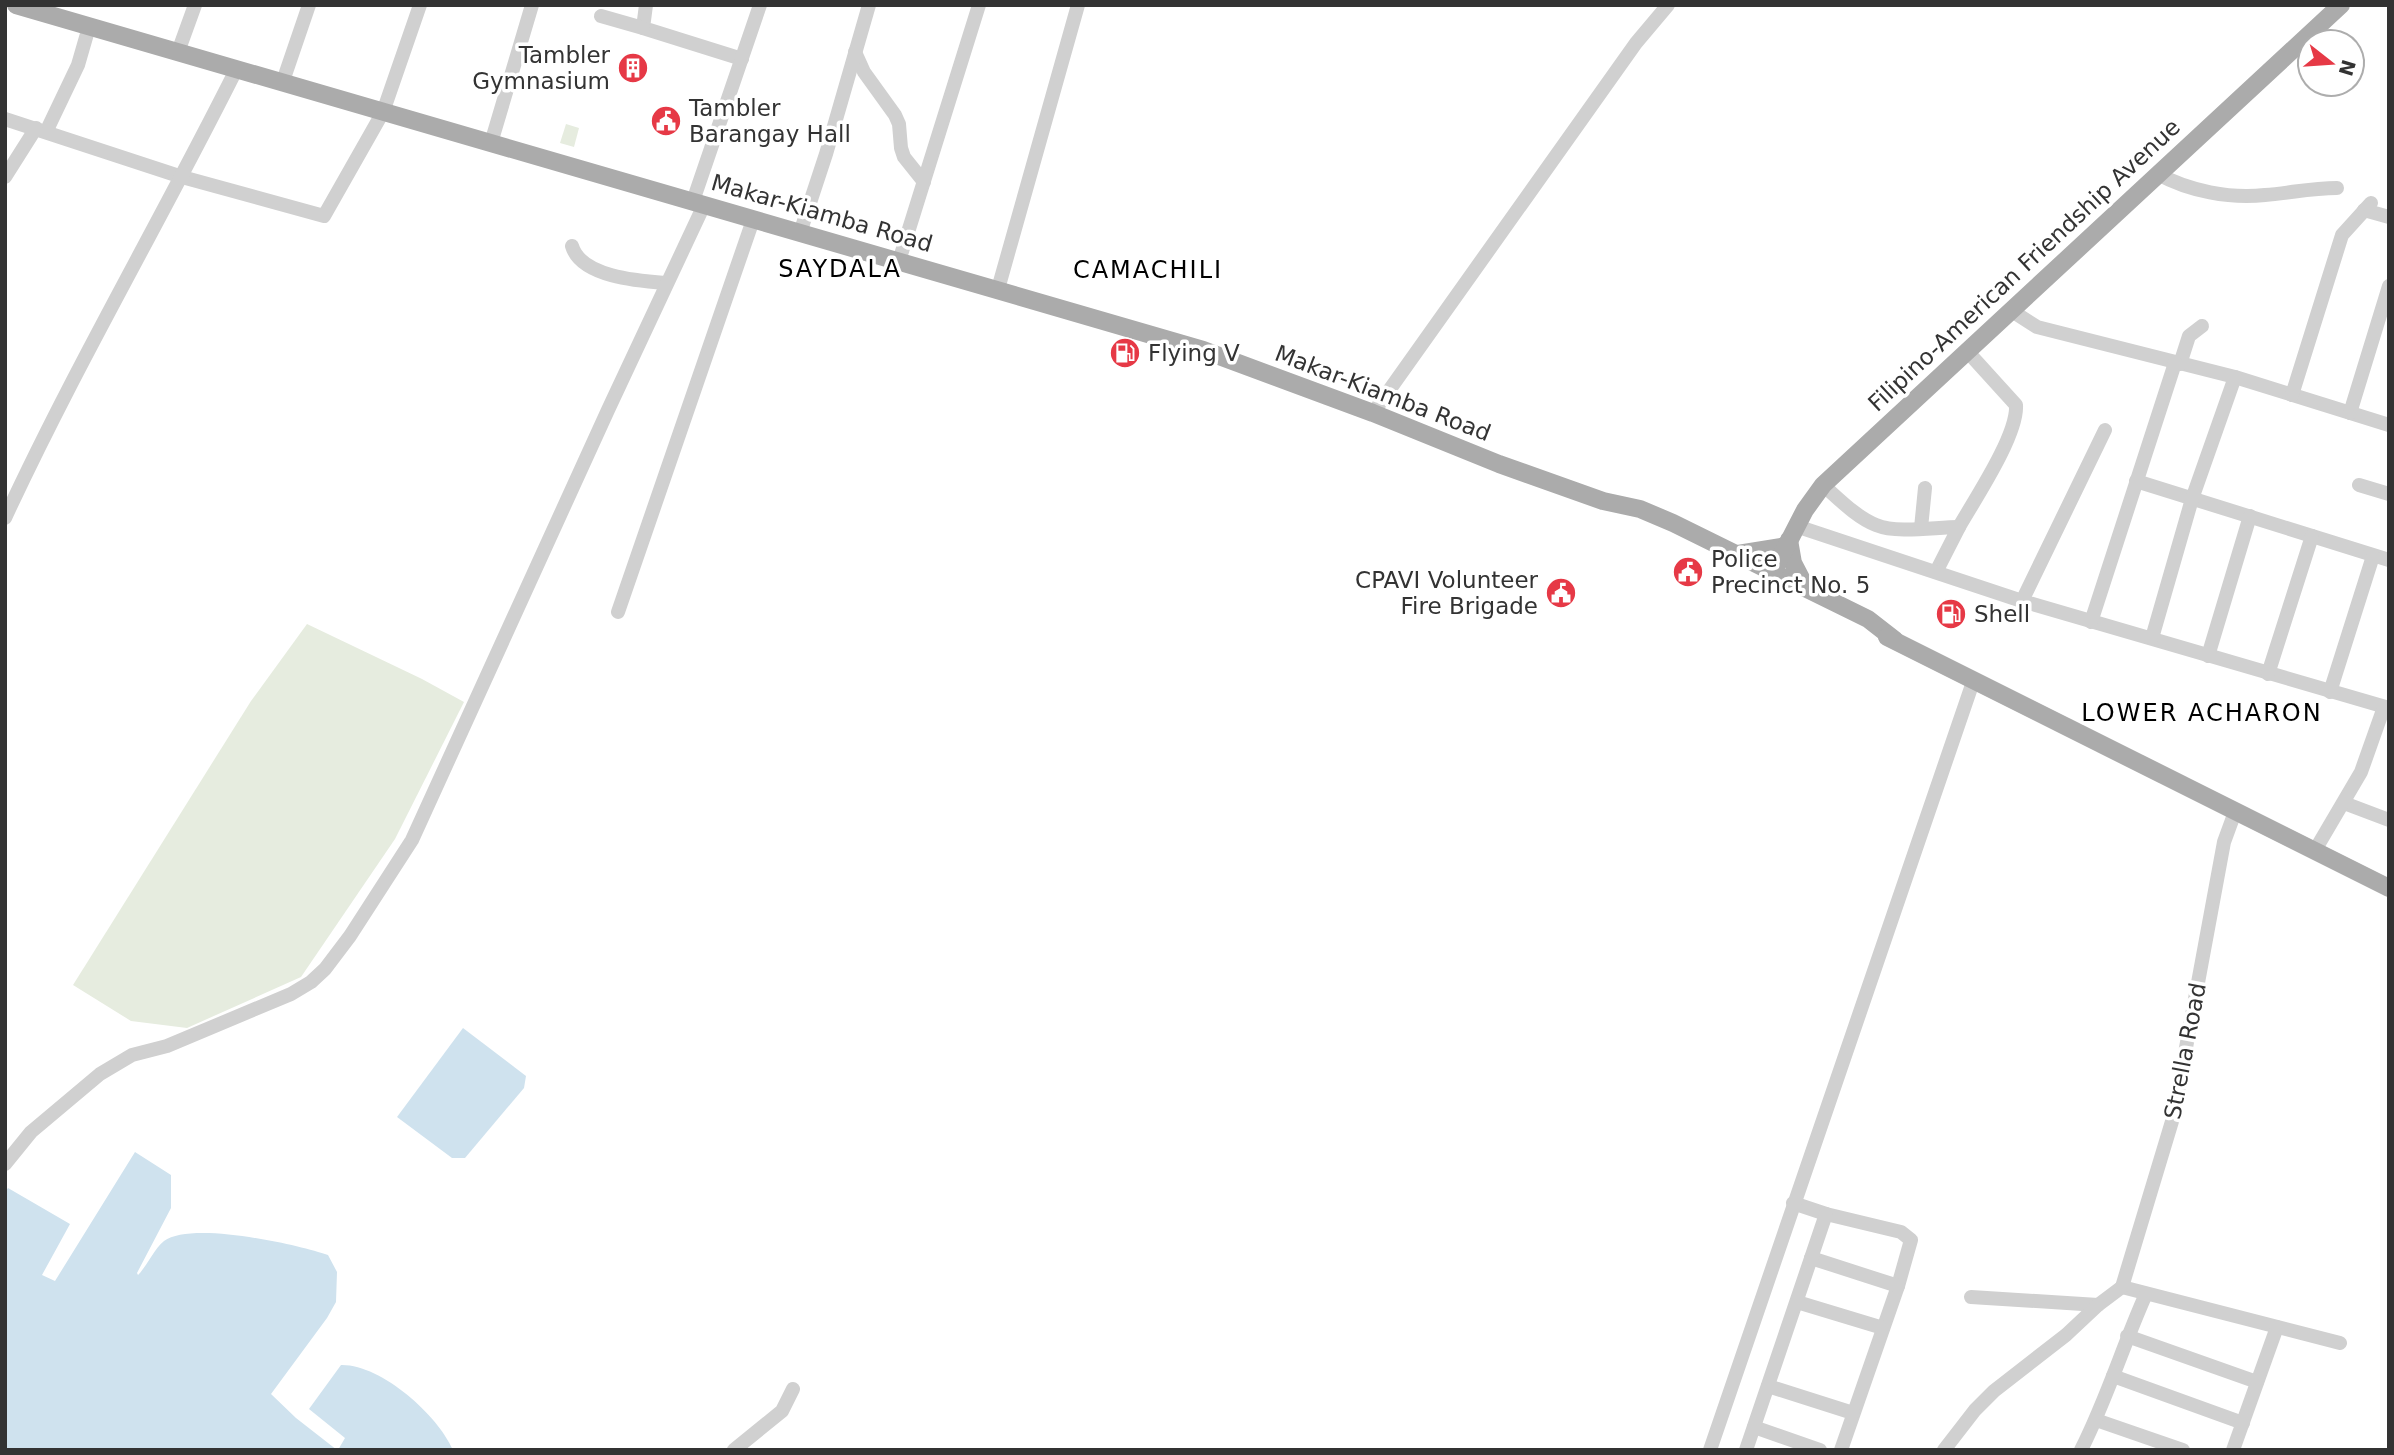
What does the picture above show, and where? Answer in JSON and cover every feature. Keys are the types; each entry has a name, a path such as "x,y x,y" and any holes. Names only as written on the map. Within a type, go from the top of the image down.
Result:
{"main road":[{"name":"Makar-Kiamba Road","path":"16,5 1203,350 1373,413 1499,464 1651,514 1738,554 1770,577 1864,630 1895,640 2389,888"},
{"name":"Filipino-American Friendship Avenue","path":"1770,577 1790,537 1823,485 2341,5"},
{"name":"Makar-Kiamba Road","path":"1603,500 1634,519 1770,577 1806,588 1868,619 1895,640"},
{"path":"1738,554 1790,537 1793,563 1806,588"}],"street":[{"path":"178,52 195,5"},
{"path":"282,84 309,5"},
{"path":"5,119 183,177 324,216 383,112 420,5"},
{"path":"491,143 532,5"},
{"path":"643,28 646,5"},
{"path":"5,1164 31,1132 100,1074 132,1055 167,1046 291,994 311,982 342,947 412,840 666,283 699,203 760,5"},
{"path":"800,233 869,5"},
{"path":"899,261 979,5"},
{"path":"998,289 1078,5"},
{"path":"1373,413 1636,43 1668,5"},
{"path":"601,16 742,59"},
{"path":"5,177 41,130 78,65 89,27"},
{"path":"855,52 864,72 895,115 904,157 924,182"},
{"path":"5,518 57,408 183,177 236,70"},
{"path":"2158,174 2183,186 2242,195 2337,188"},
{"path":"2292,395 2342,235 2368,206 2389,218"},
{"path":"618,612 753,220"},
{"path":"572,246 579,259 590,268 641,281 666,283"},
{"path":"2350,413 2389,286"},
{"path":"2012,311 2037,327 2235,377 2389,425"},
{"path":"2091,622 2177,364 2189,336 2202,326"},
{"path":"1936,572 2015,421 2016,405 1967,352"},
{"path":"2152,638 2192,499 2235,377"},
{"path":"2022,601 2105,430"},
{"path":"2136,481 2389,560"},
{"path":"1823,485 1852,510 1880,527 1906,530 1959,527"},
{"path":"2359,485 2389,494"},
{"path":"1921,528 1925,488"},
{"path":"2208,656 2250,516"},
{"path":"2268,674 2312,536"},
{"path":"1790,537 1936,572 2091,622 2386,708 2371,749 2344,803 2314,852"},
{"path":"2330,692 2373,556"},
{"path":"1710,1450 1974,680"},
{"path":"2344,803 2389,820"},
{"name":"Strella Road","path":"2122,1287 2173,1118 2224,842 2235,812"},
{"path":"1793,1203 1901,1232 1911,1240 1898,1286 1841,1450"},
{"path":"1746,1450 1826,1214"},
{"path":"1811,1258 1898,1286"},
{"path":"1944,1450 1975,1410 1994,1391 2122,1287 2340,1343"},
{"path":"2081,1450 2096,1420 2127,1336 2146,1294"},
{"path":"1971,1297 2098,1305"},
{"path":"1797,1302 1883,1328"},
{"path":"2233,1450 2277,1327"},
{"path":"2127,1336 2257,1382"},
{"path":"2113,1376 2243,1423"},
{"path":"1768,1386 1853,1413"},
{"path":"734,1450 782,1411 793,1389"},
{"path":"2096,1420 2183,1450"},
{"path":"1754,1427 1820,1450"}],"shaded area":[{"path":"566,124 579,128 574,147 560,143"},
{"path":"307,624 464,702 395,839 301,977 187,1028 131,1021 73,985 251,701"}],"water":[{"path":"463,1028 526,1076 524,1088 465,1158 452,1158 397,1117"},
{"path":"135,1152 171,1175 171,1208 138,1275 164,1241 178,1235 197,1233 269,1240 328,1255 337,1272 336,1302 271,1394 296,1418 337,1450 5,1450 5,1192 8,1188 70,1224 42,1275 55,1281"},
{"path":"341,1365 373,1373 406,1394 435,1422 453,1450 338,1450 345,1438 309,1409"}],"place":[{"name":"Tambler Gymnasium","path":"633,68"},
{"name":"Tambler Barangay Hall","path":"666,121"},
{"name":"Flying V","path":"1125,353"},
{"name":"Police Precinct No. 5","path":"1688,572"},
{"name":"CPAVI Volunteer Fire Brigade","path":"1561,593"},
{"name":"Shell","path":"1951,614"}],"district":[{"name":"SAYDALA","path":"840,269"},
{"name":"CAMACHILI","path":"1148,270"},
{"name":"LOWER ACHARON","path":"2202,713"}]}
